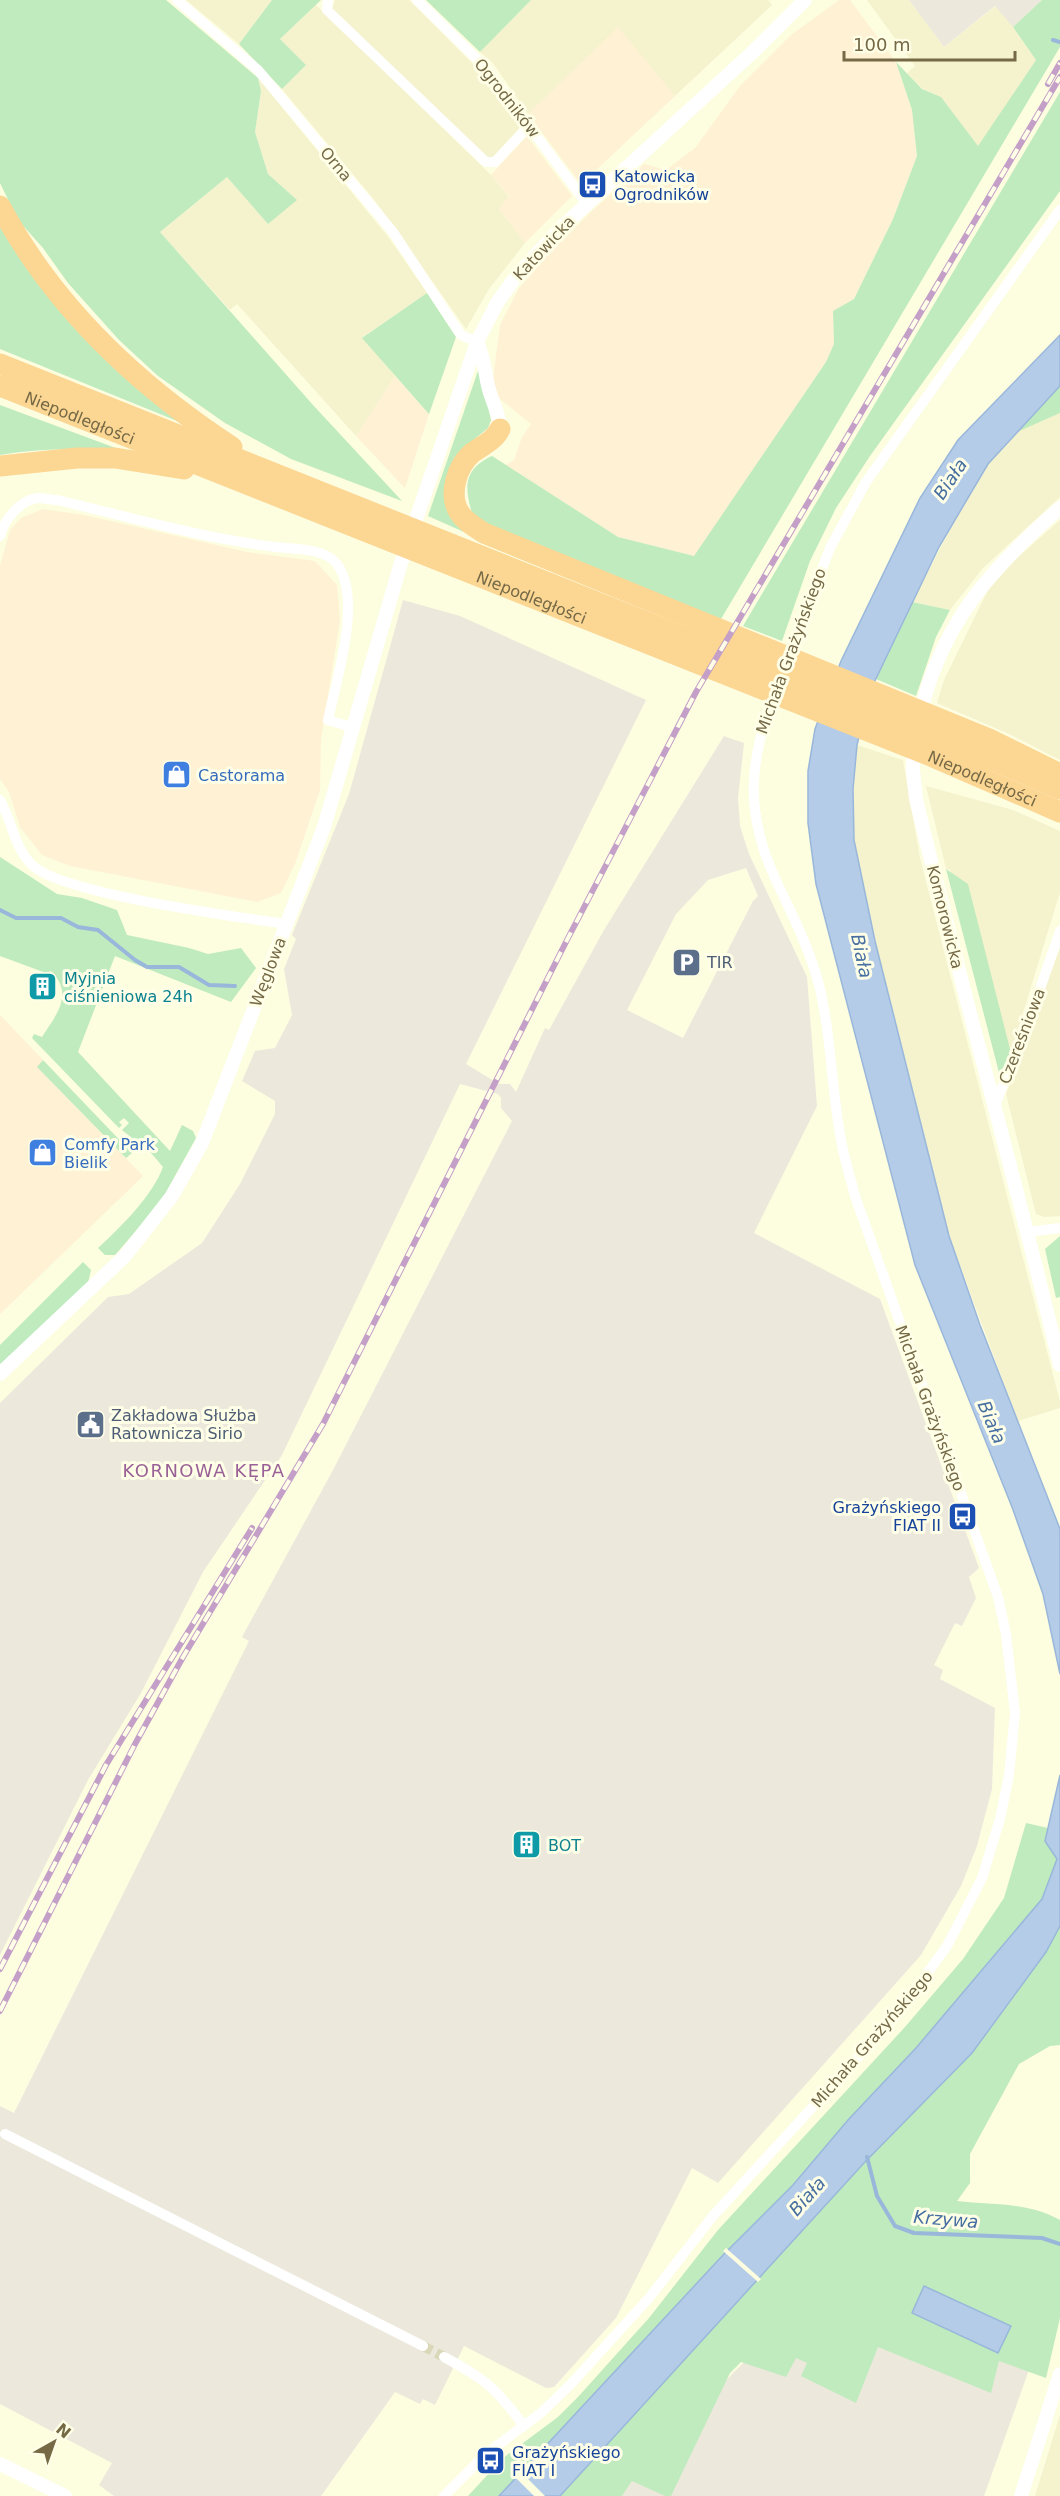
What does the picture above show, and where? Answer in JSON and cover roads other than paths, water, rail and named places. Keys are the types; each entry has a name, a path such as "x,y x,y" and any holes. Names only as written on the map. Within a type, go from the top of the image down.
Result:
{"highway":[{"path":"0,206 18,240 52,286 90,331 129,370 199,425 273,473"},
{"name":"Niepodległości","path":"0,364 273,473 422,543 670,631 1060,789"},
{"name":"Niepodległości","path":"0,386 223,476 398,533"},
{"path":"500,429 493,440 472,453 462,464 456,479 454,495 459,512 470,524 484,533 670,631"},
{"path":"0,466 66,459 116,458 223,476"},
{"path":"938,739 1006,747 1060,774"},
{"name":"Niepodległości","path":"938,739 1060,812"}],"street":[{"name":"Orna","path":"177,0 258,70 393,232 462,335 477,342"},
{"path":"328,0 327,10 486,162 495,162 529,126"},
{"name":"Ogrodników","path":"417,0 486,68 587,204"},
{"name":"Katowicka","path":"421,504 477,342 507,288 543,247 587,204 769,37 805,0"},
{"name":"Michała Grażyńskiego","path":"444,2496 486,2454 557,2399 649,2298 713,2216 916,1992 947,1946 971,1903 1000,1819 1009,1775 1015,1713 1006,1634 998,1597 855,1196 840,1134 830,1040 818,980 806,946 764,851 755,817 752,777 758,741 769,707 813,588 847,513 886,452 1060,210"},
{"path":"477,342 485,358 486,376 500,417 500,429"},
{"path":"0,536 2,528 15,510 36,498 57,500 251,544 316,552 326,557 336,563 345,584 348,624 328,720 354,728"},
{"name":"Węglowa","path":"0,1374 124,1256 172,1196 193,1160 214,1113 331,807 392,594 421,504"},
{"name":"Komorowicka","path":"1060,508 1005,558 976,591 956,621 936,662 914,740 913,770 916,799 957,970 995,1105 1060,1365"},
{"path":"0,800 16,843 33,866 62,882 206,913 286,924"},
{"name":"Czereśniowa","path":"995,1105 1026,1029 1060,931"},
{"path":"1028,1232 1060,1228"},
{"path":"5,2134 423,2346"},
{"path":"444,2357 483,2378 502,2397 524,2426"},
{"path":"1021,2496 1060,2374"},
{"path":"0,2464 65,2496"}],"water":[{"name":"Biała","path":"1060,335 1060,386 988,464 939,547 872,687 857,745 853,789 854,840 875,941 949,1236 980,1325 1060,1529 1060,1674 1043,1594 1012,1507 915,1265 816,884 808,823 808,771 815,729 841,661 920,498 958,440"},
{"name":"Biała","path":"1060,1775 1060,1926 1046,1952 972,2053 864,2163 560,2496 499,2496 724,2254 793,2185 848,2120 916,2048 1042,1899 1057,1859 1045,1841"},
{"path":"924,2286 1011,2326 998,2353 912,2313"}],"waterway":[{"path":"1053,40 1060,42"},
{"path":"0,910 16,918 61,918 78,927 98,930 147,967 179,967 209,985 235,986"},
{"name":"Krzywa","path":"867,2157 877,2196 895,2226 914,2233 1042,2238 1060,2244"}],"tunnel":[{"path":"423,2346 444,2357"}],"railway":[{"path":"1048,84 1060,63"},
{"path":"0,2011 135,1744 183,1657 323,1424 567,940 696,692 1060,77"},
{"path":"0,1969 106,1765 252,1528"}],"place":[{"name":"Katowicka Ogrodników","path":"593,185"},
{"name":"Castorama","path":"177,775"},
{"name":"TIR","path":"686,962"},
{"name":"Myjnia ciśnieniowa 24h","path":"43,987"},
{"name":"Comfy Park Bielik","path":"43,1153"},
{"name":"Zakładowa Służba Ratownicza Sirio","path":"90,1424"},
{"name":"Grażyńskiego FIAT II","path":"962,1516"},
{"name":"BOT","path":"527,1845"},
{"name":"Grażyńskiego FIAT I","path":"491,2461"}],"district":[{"name":"KORNOWA KĘPA","path":"204,1470"}]}
